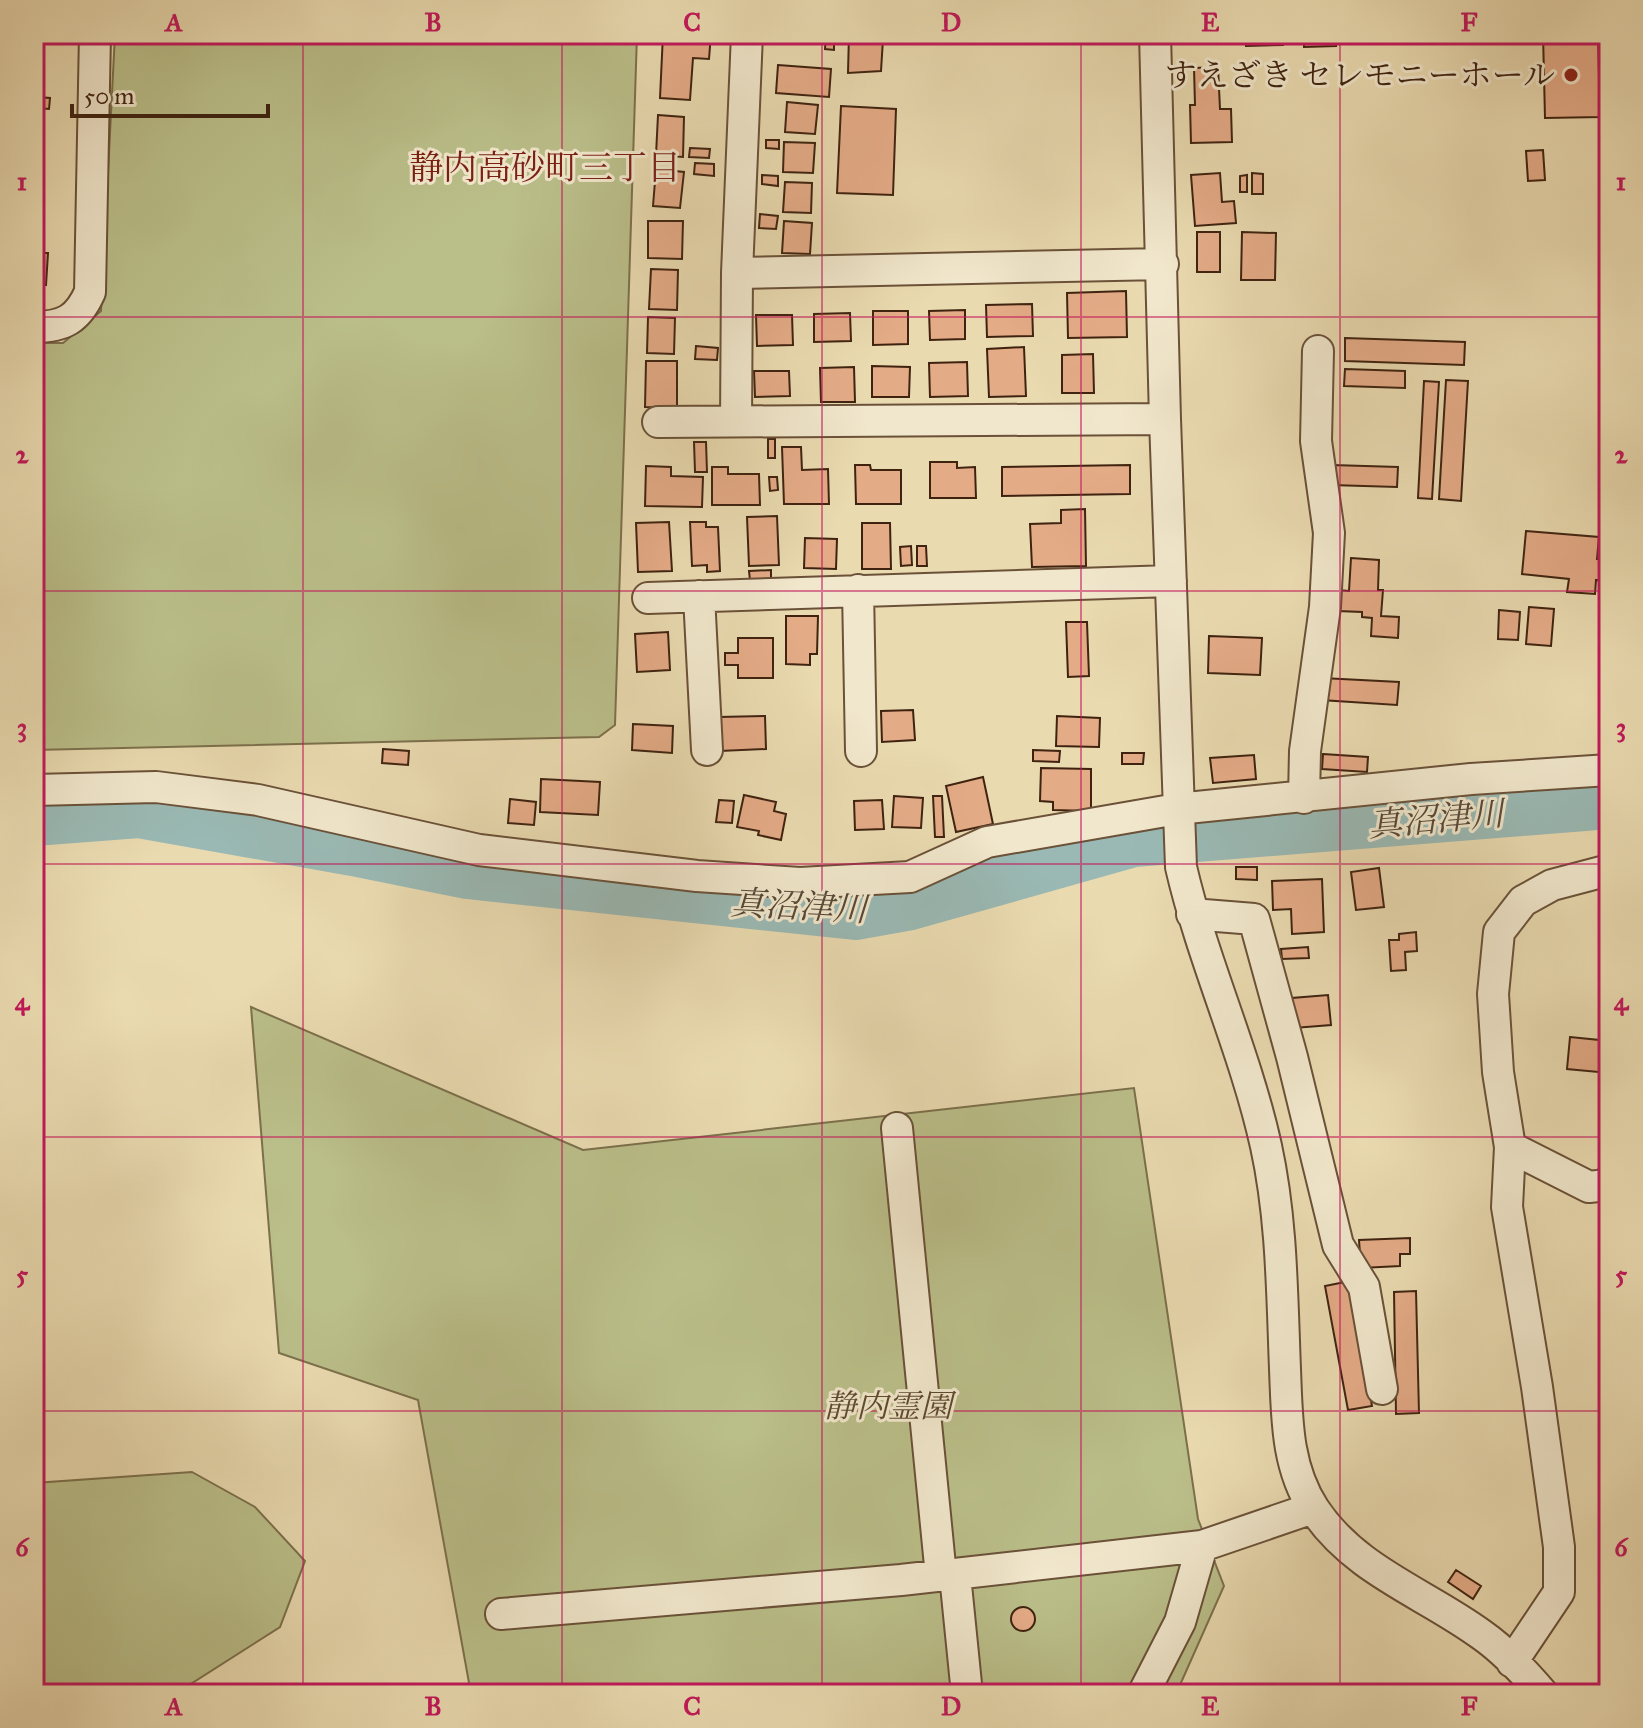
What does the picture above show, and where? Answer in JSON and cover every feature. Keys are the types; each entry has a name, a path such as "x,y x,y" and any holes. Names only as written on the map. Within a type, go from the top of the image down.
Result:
{"street":[{"path":"34,327 62,323 80,313 90,292 95,34"},
{"path":"736,421 737,273 747,34"},
{"path":"1155,34 1181,867 1192,914 1250,1087 1266,1145 1279,1221 1288,1435 1296,1473 1313,1508 1333,1534 1362,1560 1483,1635 1543,1694"},
{"path":"737,273 1163,264"},
{"path":"1304,798 1305,751 1325,607 1329,533 1316,441 1318,351"},
{"path":"658,422 1165,419"},
{"path":"648,598 1171,581"},
{"path":"858,590 861,751"},
{"path":"699,596 707,750"},
{"path":"34,790 156,787 258,800 479,850 697,876 800,883 910,877 987,842 1304,798 1471,779 1609,770"},
{"path":"1512,1662 1559,1592 1559,1547 1537,1387 1507,1207 1510,1147 1498,1072 1493,994 1499,932 1523,901 1552,885 1609,870"},
{"path":"1192,914 1254,919 1338,1245 1364,1287 1382,1389"},
{"path":"897,1128 948,1576 967,1694"},
{"path":"1510,1147 1589,1187 1606,1185 1609,1181"},
{"path":"501,1614 948,1576 1202,1546 1313,1508"},
{"path":"1143,1694 1180,1622 1202,1546"}],"green space":[{"path":"115,34 358,34 558,41 637,34 615,725 599,737 34,750 34,343 63,343 101,311"},
{"name":"静内霊園","path":"251,1007 583,1150 1134,1088 1198,1519 1224,1586 1176,1694 471,1694 418,1400 279,1353"},
{"path":"192,1472 255,1507 305,1561 280,1627 175,1694 34,1694 34,1483"}],"building":[{"path":"663,34 711,34 709,59 693,58 690,100 660,98"},
{"path":"826,34 834,34 834,50 825,49"},
{"path":"849,34 890,34 890,39 883,39 881,71 848,73"},
{"path":"1246,34 1283,34 1283,45 1246,46"},
{"path":"1304,34 1336,34 1336,46 1304,47"},
{"path":"1466,34 1513,34 1513,41 1466,40"},
{"name":"すえざき セレモニーホール","path":"1543,34 1598,34 1600,117 1545,118"},
{"path":"778,65 831,69 829,97 776,93"},
{"path":"1218,67 1220,109 1231,109 1232,142 1191,143 1190,105 1195,105 1194,68"},
{"path":"34,79 37,79 37,97 50,98 49,109 37,108 36,127 34,127"},
{"path":"787,102 818,105 815,134 785,132"},
{"path":"841,106 896,109 893,195 837,193"},
{"path":"658,115 684,117 683,157 656,155"},
{"path":"34,133 37,133 36,162 34,162"},
{"path":"766,140 779,140 779,149 766,148"},
{"path":"784,142 815,143 813,173 783,172"},
{"path":"690,148 710,149 709,158 689,157"},
{"path":"1543,150 1545,180 1528,181 1526,151"},
{"path":"695,163 714,164 714,176 694,174"},
{"path":"656,169 684,172 680,208 653,206"},
{"path":"1220,173 1222,202 1234,201 1236,223 1195,226 1191,175"},
{"path":"1252,173 1263,174 1263,194 1252,194"},
{"path":"762,175 778,176 778,186 762,184"},
{"path":"1247,175 1247,192 1240,192 1240,176"},
{"path":"785,182 812,183 811,213 783,212"},
{"path":"760,214 778,216 776,229 759,228"},
{"path":"648,221 683,221 682,259 648,258"},
{"path":"784,221 812,223 810,254 782,253"},
{"path":"1197,232 1220,232 1220,272 1197,272"},
{"path":"1242,232 1276,233 1275,280 1241,280"},
{"path":"34,253 48,253 46,285 38,285 37,309 34,309"},
{"path":"651,269 678,270 677,310 649,309"},
{"path":"1126,291 1127,337 1068,338 1067,293"},
{"path":"1032,304 1033,336 987,337 986,305"},
{"path":"965,310 965,339 930,340 929,311"},
{"path":"873,311 908,311 908,344 873,345"},
{"path":"850,313 851,341 814,342 814,314"},
{"path":"756,315 792,315 793,345 757,346"},
{"path":"648,317 675,318 674,354 647,353"},
{"path":"1345,338 1465,342 1464,365 1345,361"},
{"path":"696,346 718,348 717,360 695,359"},
{"path":"1024,347 1026,396 989,397 987,349"},
{"path":"1093,354 1094,393 1062,393 1062,355"},
{"path":"646,361 677,361 677,408 645,407"},
{"path":"967,362 968,396 930,397 929,363"},
{"path":"872,366 910,367 909,397 872,397"},
{"path":"854,367 855,402 821,402 820,368"},
{"path":"1345,369 1405,371 1405,388 1344,386"},
{"path":"754,371 789,371 790,396 755,397"},
{"path":"1446,380 1468,381 1461,501 1439,499"},
{"path":"1424,381 1439,382 1432,499 1418,498"},
{"path":"768,439 775,439 775,458 768,458"},
{"path":"694,442 706,442 707,472 695,472"},
{"path":"782,447 801,447 802,470 828,469 829,504 784,504"},
{"path":"930,462 957,462 957,468 975,467 976,498 930,498"},
{"path":"855,465 870,465 871,470 901,470 901,504 856,504"},
{"path":"1130,465 1130,494 1002,496 1002,467"},
{"path":"1332,465 1398,467 1397,487 1331,485"},
{"path":"646,466 671,467 671,476 703,477 702,507 645,506"},
{"path":"712,467 728,467 728,474 759,474 760,505 712,505"},
{"path":"769,477 777,477 778,490 770,491"},
{"path":"1085,509 1086,566 1032,567 1030,524 1061,523 1061,510"},
{"path":"777,516 779,565 749,566 747,517"},
{"path":"669,522 672,571 638,572 636,523"},
{"path":"690,522 706,522 706,527 718,527 720,571 707,572 707,565 692,566"},
{"path":"862,523 890,523 891,569 862,569"},
{"path":"1526,531 1599,537 1597,559 1609,560 1609,582 1596,580 1595,594 1567,592 1569,579 1522,574"},
{"path":"805,538 837,539 836,569 804,568"},
{"path":"911,546 912,565 901,566 900,547"},
{"path":"917,546 926,546 927,566 917,566"},
{"path":"1351,558 1379,560 1378,590 1383,590 1381,616 1399,617 1398,638 1371,636 1372,618 1362,617 1362,612 1338,611 1339,590 1349,591"},
{"path":"771,570 771,580 750,580 749,571"},
{"path":"1529,607 1554,609 1551,646 1526,644"},
{"path":"1499,610 1520,612 1518,640 1498,639"},
{"path":"786,616 818,616 817,654 810,654 810,665 786,664"},
{"path":"1066,622 1087,622 1089,676 1068,677"},
{"path":"668,632 670,670 637,672 635,634"},
{"path":"1209,636 1262,638 1260,675 1208,673"},
{"path":"738,638 773,638 773,678 738,678 738,665 725,665 725,653 738,653"},
{"path":"1322,678 1399,682 1397,705 1321,700"},
{"path":"913,710 915,740 882,742 881,711"},
{"path":"765,716 766,749 720,751 719,717"},
{"path":"1057,716 1100,718 1099,747 1056,746"},
{"path":"633,724 673,726 672,753 632,750"},
{"path":"383,749 409,751 408,765 382,763"},
{"path":"1033,750 1060,751 1059,762 1033,761"},
{"path":"1122,753 1144,753 1143,764 1122,764"},
{"path":"1323,754 1368,757 1367,772 1322,769"},
{"path":"1254,755 1256,779 1213,783 1210,758"},
{"path":"1041,768 1091,769 1091,811 1053,810 1053,802 1040,801"},
{"path":"983,777 993,824 956,832 946,786"},
{"path":"541,779 600,782 598,815 540,812"},
{"path":"744,795 776,802 774,811 786,814 781,840 737,827"},
{"path":"894,796 923,798 921,828 892,827"},
{"path":"933,796 942,796 944,837 935,837"},
{"path":"510,799 536,802 534,825 508,823"},
{"path":"719,800 734,801 732,823 716,822"},
{"path":"882,800 884,829 855,830 854,801"},
{"path":"1236,867 1257,867 1257,880 1236,879"},
{"path":"1379,868 1384,907 1356,910 1351,872"},
{"path":"1322,879 1324,932 1292,934 1291,909 1273,910 1272,881"},
{"path":"1416,932 1417,951 1405,952 1406,970 1391,971 1389,940 1399,940 1399,934"},
{"path":"1308,947 1309,958 1282,959 1281,949"},
{"path":"1328,995 1331,1025 1294,1028 1292,998"},
{"path":"1570,1037 1609,1041 1609,1073 1567,1069"},
{"path":"1410,1238 1410,1254 1400,1254 1400,1266 1361,1268 1359,1240"},
{"path":"1350,1281 1372,1406 1348,1410 1325,1286"},
{"path":"1416,1291 1419,1413 1396,1414 1394,1292"},
{"path":"1456,1570 1481,1586 1473,1599 1448,1582"},
{"path":"1023,1607 1032,1610 1035,1619 1032,1628 1023,1631 1014,1628 1011,1619 1014,1610"},
{"path":"1376,1686 1397,1694 1373,1694"}],"waterway":[{"name":"真沼津川","path":"34,822 139,814 467,875 855,916 911,906 1134,843 1609,805"}],"place":[{"name":"すえざき セレモニーホール","path":"1571,75"}],"district":[{"name":"静内高砂町三丁目","path":"545,167"}]}
